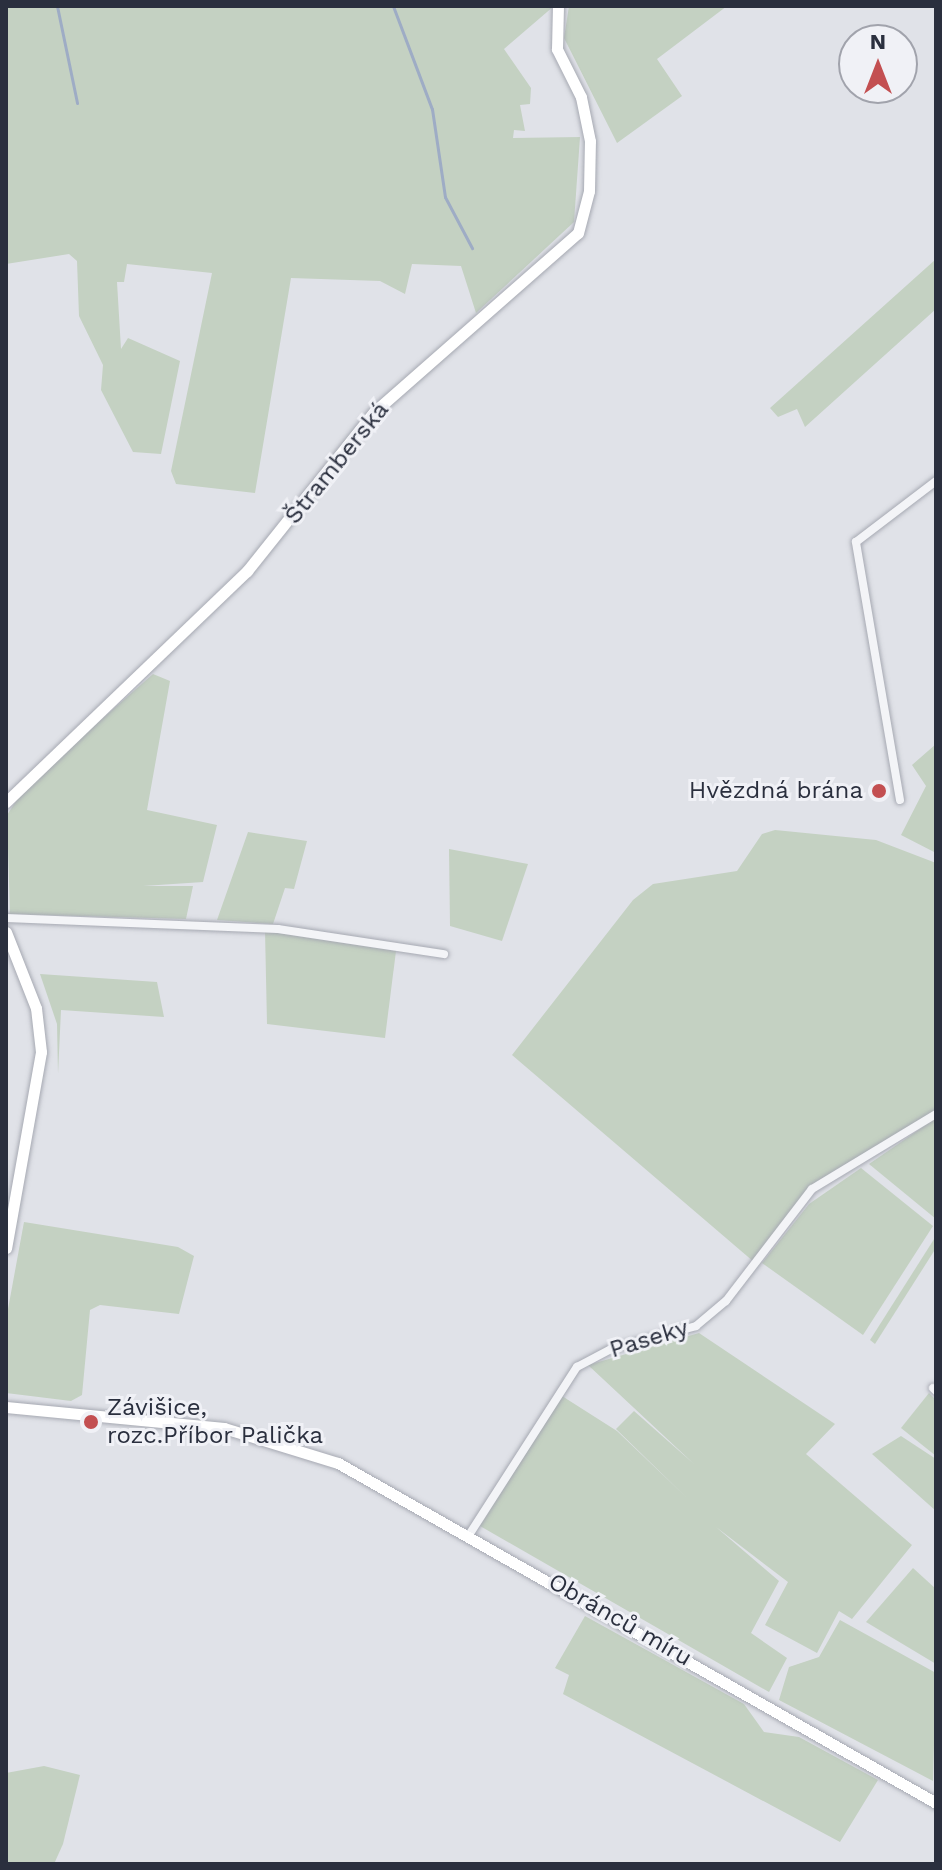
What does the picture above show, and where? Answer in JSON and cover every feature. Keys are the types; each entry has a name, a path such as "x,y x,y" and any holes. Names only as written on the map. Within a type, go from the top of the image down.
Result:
{"street":[{"name":"Štramberská","path":"6,802 256,562 374,412 578,233 589,191 590,141 581,97 557,49 558,6"},
{"path":"900,800 856,542 936,481"},
{"path":"6,918 278,929 444,954"},
{"path":"6,932 36,1008 41,1052 6,1248"},
{"name":"Paseky","path":"469,1535 577,1367 611,1349 696,1326 755,1266 812,1189 936,1114"},
{"name":"Obránců míru","path":"6,1407 224,1428 299,1447 469,1535 936,1803"}],"green space":[{"path":"6,6 554,6 504,49 531,88 530,104 520,105 525,131 514,130 513,138 580,137 574,222 476,313 461,266 412,264 405,294 380,281 291,278 255,493 176,484 171,471 212,273 127,264 124,282 117,282 121,349 128,338 180,361 161,454 133,452 101,390 103,365 79,316 77,261 69,254 6,264"},
{"path":"569,6 727,6 657,59 682,96 617,143 564,38"},
{"path":"936,259 936,309 805,427 797,409 778,417 770,408"},
{"path":"153,674 170,681 147,810 217,825 203,882 143,886 193,886 186,919 10,914 7,815 26,786"},
{"path":"936,744 936,853 901,835 926,786 912,765"},
{"path":"775,830 876,840 936,863 936,1110 811,1185 754,1262 512,1055 633,900 653,884 737,871 762,834"},
{"path":"248,832 307,841 294,889 285,888 273,924 217,920"},
{"path":"449,849 528,864 502,941 450,926"},
{"path":"265,931 396,951 385,1038 267,1024"},
{"path":"40,974 157,982 164,1017 61,1010 58,1074 57,1024"},
{"path":"936,1118 936,1219 869,1164"},
{"path":"861,1168 933,1226 863,1335 762,1263 809,1204"},
{"path":"24,1222 178,1247 194,1256 179,1314 100,1305 90,1310 82,1395 71,1401 6,1393 6,1320"},
{"path":"936,1236 936,1248 875,1344 870,1340"},
{"path":"699,1333 835,1424 806,1454 912,1545 852,1619 839,1611 817,1653 765,1625 788,1582 716,1527 779,1581 751,1633 787,1658 769,1692 480,1526 562,1396 617,1431 687,1498 616,1429 634,1411 694,1464 588,1365"},
{"path":"929,1393 936,1400 936,1456 901,1428"},
{"path":"901,1436 936,1459 936,1511 872,1454"},
{"path":"913,1568 936,1589 936,1664 866,1622"},
{"path":"585,1616 744,1704 764,1732 799,1737 878,1780 840,1842 563,1694 569,1675 555,1668"},
{"path":"840,1620 936,1673 933,1781 779,1700 789,1667 819,1657"},
{"path":"44,1766 80,1775 63,1844 54,1864 6,1864 6,1773"}],"waterway":[{"path":"57,6 77,103"},
{"path":"393,6 432,109 445,197 472,248"}],"place":[{"name":"Hvězdná brána","path":"879,791"},
{"name":"Závišice, rozc.Příbor Palička","path":"91,1422"}]}
